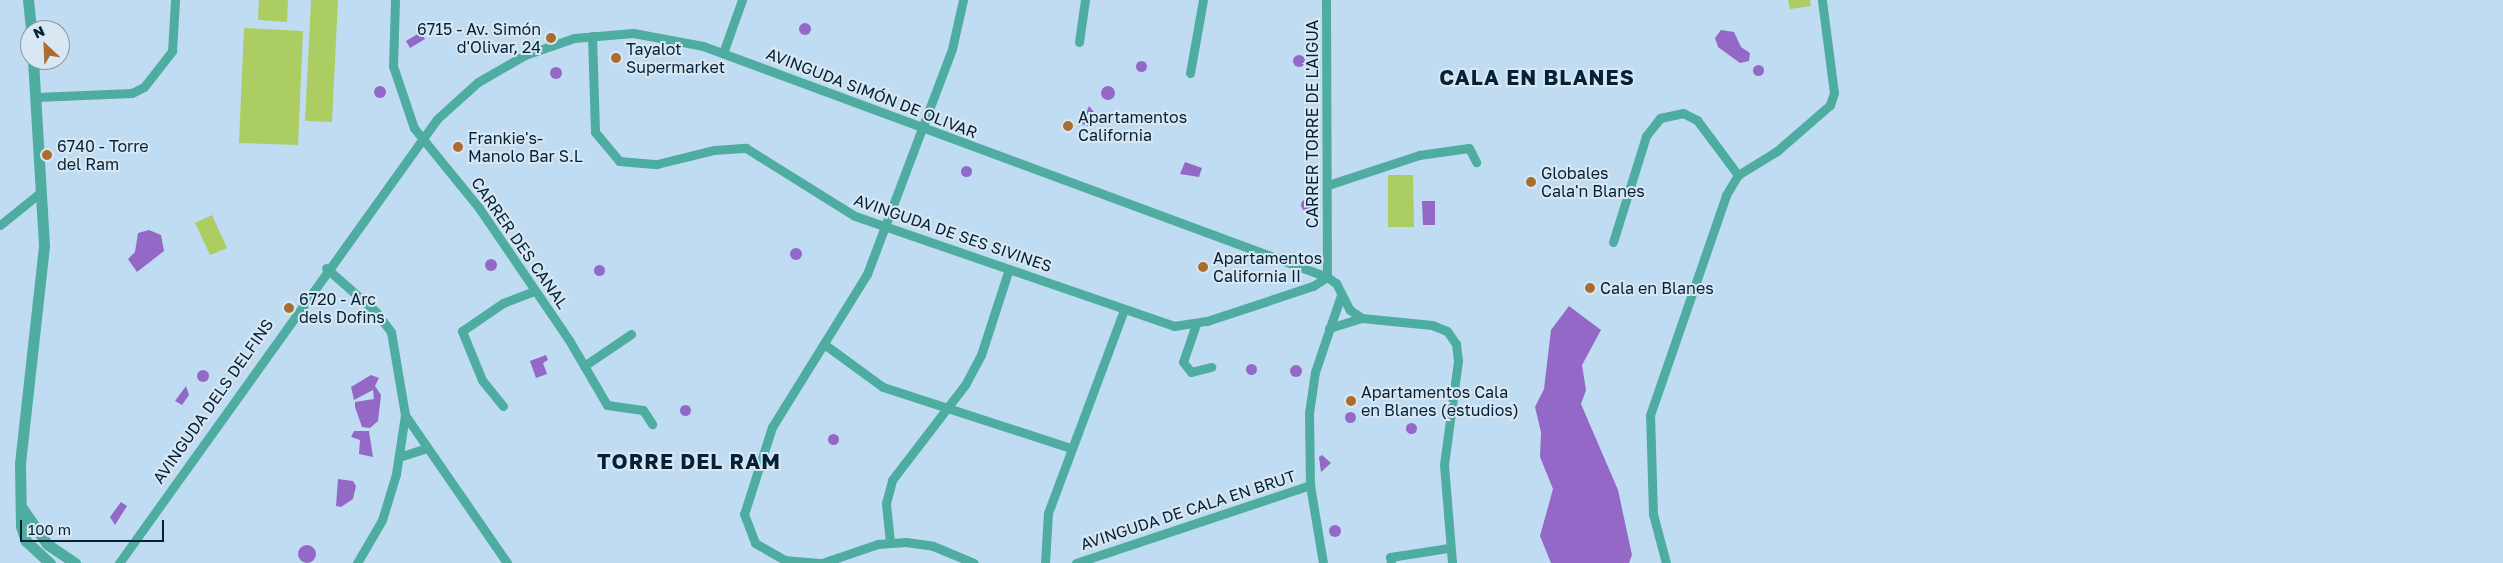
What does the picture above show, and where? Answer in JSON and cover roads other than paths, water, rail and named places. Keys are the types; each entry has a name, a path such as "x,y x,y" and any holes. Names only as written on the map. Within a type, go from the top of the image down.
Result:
{"street":[{"path":"28,0 30,20"},
{"path":"37,97 132,93 144,87 172,51 175,0"},
{"name":"CARRER DES CANAL","path":"395,0 393,66 405,111 535,291 584,366 607,406 643,410 652,424"},
{"path":"723,53 742,0"},
{"path":"963,0 952,49 888,224 867,274 824,344 761,454 744,506 747,529 766,553 807,563 890,542 933,546 974,563"},
{"path":"1079,42 1085,0"},
{"path":"1190,73 1203,0"},
{"name":"CARRER TORRE DE L'AIGUA","path":"1326,0 1327,278"},
{"path":"1666,563 1653,514 1650,415 1726,195 1738,175 1777,151 1830,105 1834,93 1822,0"},
{"name":"AVINGUDA SIMÓN DE OLIVAR","path":"423,138 459,98 492,73 544,47 592,36 653,34 723,53 1327,278"},
{"name":"AVINGUDA DE SES SIVINES","path":"592,36 595,132 619,161 657,164 714,150 746,148 839,209 888,224 1124,310 1174,326 1196,324 1313,286 1327,278"},
{"path":"34,70 44,246 20,463 26,541 50,563"},
{"path":"1613,242 1646,136 1660,118 1684,113 1697,120 1738,175"},
{"name":"AVINGUDA DELS DELFINS","path":"120,563 326,268 423,138"},
{"path":"1328,185 1418,155 1469,148 1476,162"},
{"path":"0,226 41,192"},
{"path":"326,268 376,312 391,332 404,415 399,457 382,520 357,563"},
{"path":"890,542 886,503 892,480 945,410 966,386 981,355 1009,268"},
{"path":"1327,278 1336,283 1341,295 1362,318"},
{"path":"503,406 482,380 462,331 503,303 535,291"},
{"path":"1322,563 1310,485 1309,413 1329,328 1341,295"},
{"path":"1045,563 1048,513 1124,310"},
{"path":"1329,328 1362,318 1432,325 1447,331 1456,344 1456,379 1444,465 1449,548 1452,563"},
{"path":"1196,324 1183,362 1191,372 1211,367"},
{"path":"584,366 631,334"},
{"path":"824,344 883,388 945,410 1071,448"},
{"path":"404,415 507,563"},
{"path":"399,457 426,448"},
{"name":"AVINGUDA DE CALA EN BRUT","path":"1076,563 1310,485"},
{"path":"22,508 48,544 75,563"},
{"path":"1391,563 1390,557 1449,548"},
{"path":"494,563 499,553"}],"place":[{"name":"6715 - Av. Simón d'Olivar, 24","path":"551,38"},
{"name":"Tayalot Supermarket","path":"616,58"},
{"name":"Apartamentos California","path":"1068,126"},
{"name":"Frankie's- Manolo Bar S.L","path":"458,147"},
{"name":"6740 - Torre del Ram","path":"47,155"},
{"name":"Globales Cala'n Blanes","path":"1531,182"},
{"name":"Apartamentos California II","path":"1203,267"},
{"name":"Cala en Blanes","path":"1590,288"},
{"name":"6720 - Arc dels Dofins","path":"289,308"},
{"name":"Apartamentos Cala en Blanes (estudios)","path":"1351,401"}],"district":[{"name":"CALA EN BLANES","path":"1537,77"},
{"name":"TORRE DEL RAM","path":"689,461"}]}
